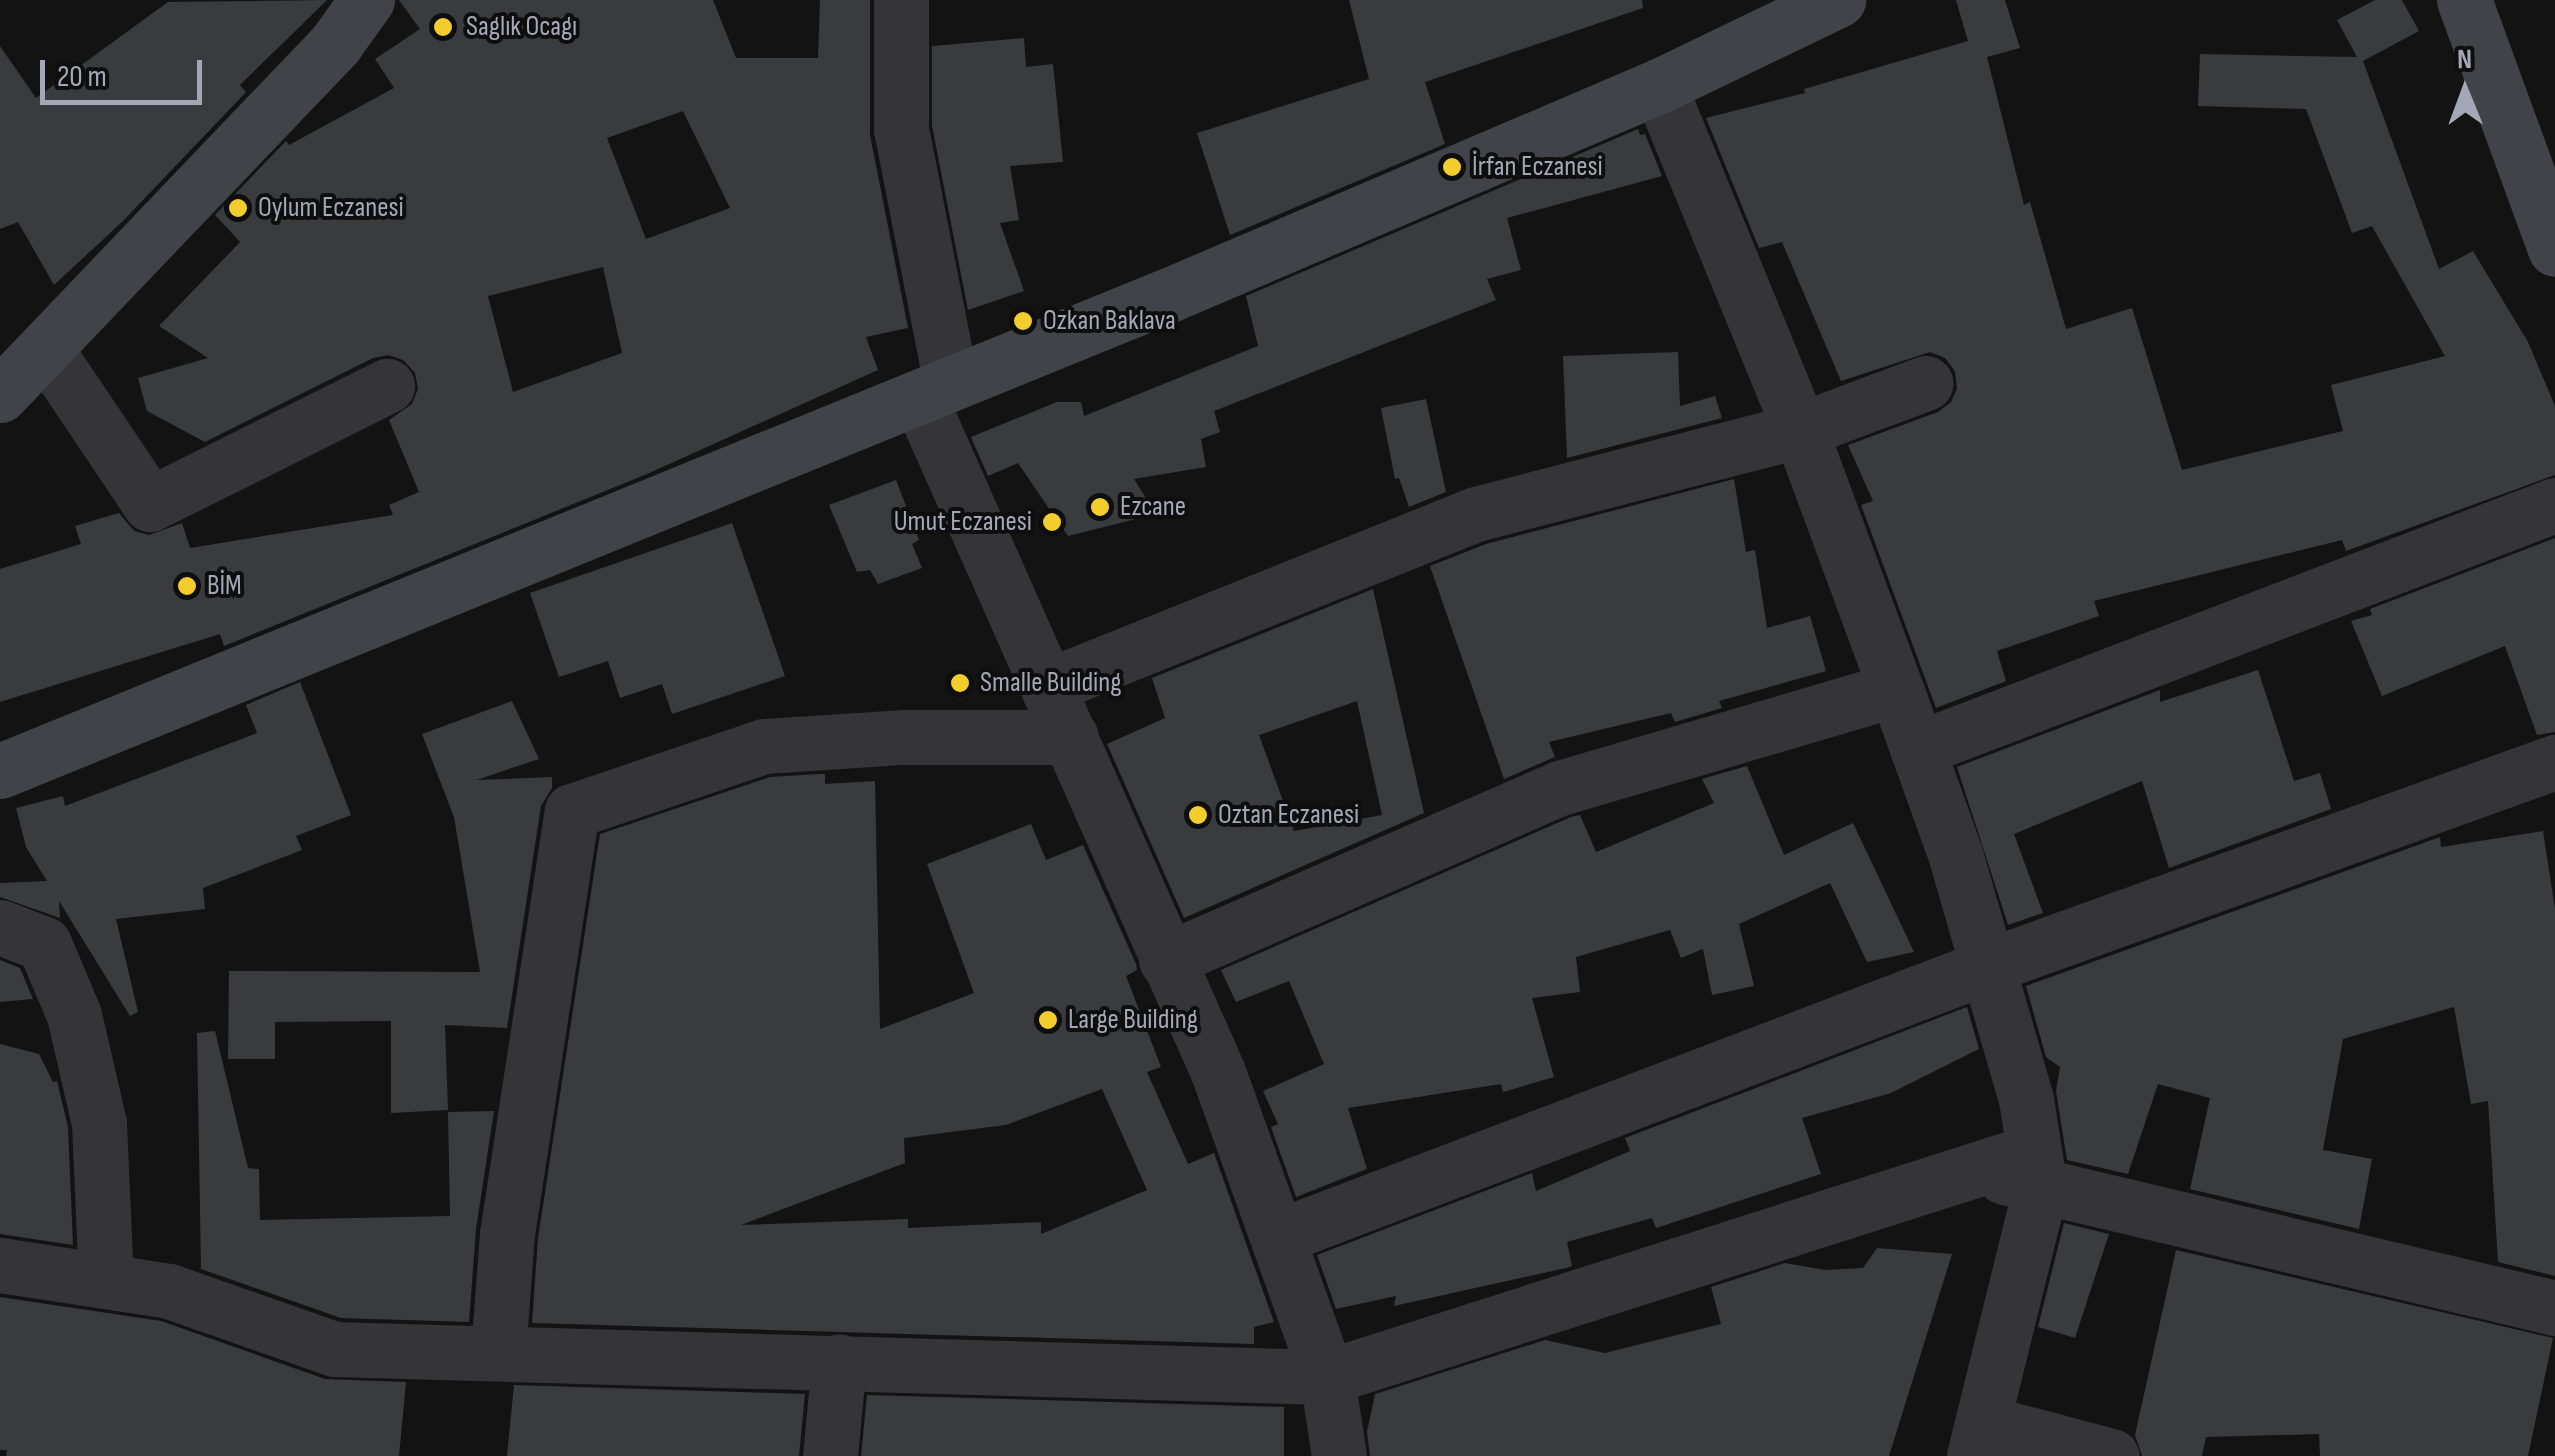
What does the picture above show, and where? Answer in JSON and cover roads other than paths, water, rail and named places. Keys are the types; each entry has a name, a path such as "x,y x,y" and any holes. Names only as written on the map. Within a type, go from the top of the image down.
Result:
{"street":[{"path":"368,0 336,44 15,370 150,504 387,386"},
{"path":"901,0 901,129 935,390 1048,686 1218,1072 1280,1236 1327,1377 1338,1456"},
{"path":"0,771 935,390 1659,86 1838,0"},
{"path":"2464,0 2555,249"},
{"path":"1659,86 1800,430 1896,689 1988,966 2026,1099 2037,1170 1979,1439 2112,1456"},
{"path":"1048,686 1476,514 1800,430 1926,382"},
{"path":"1917,749 2555,505"},
{"path":"1166,960 1560,788 1896,689"},
{"path":"498,1353 507,1234 572,811 764,746 905,737 1070,737"},
{"path":"1280,1236 1988,966 2555,762"},
{"path":"0,928 44,944 74,1016 99,1123 106,1281"},
{"path":"0,1266 169,1291 335,1349 1327,1377 1980,1170 2037,1170 2555,1308"},
{"path":"830,1456 839,1361"}],"place":[{"name":"Saglık Ocagı","path":"443,27"},
{"name":"İrfan Eczanesi","path":"1452,167"},
{"name":"Oylum Eczanesi","path":"238,208"},
{"name":"Ozkan Baklava","path":"1023,321"},
{"name":"Ezcane","path":"1100,507"},
{"name":"Umut Eczanesi","path":"1052,522"},
{"name":"BİM","path":"187,586"},
{"name":"Smalle Building","path":"960,683"},
{"name":"Oztan Eczanesi","path":"1198,815"},
{"name":"Large Building","path":"1048,1020"}]}
